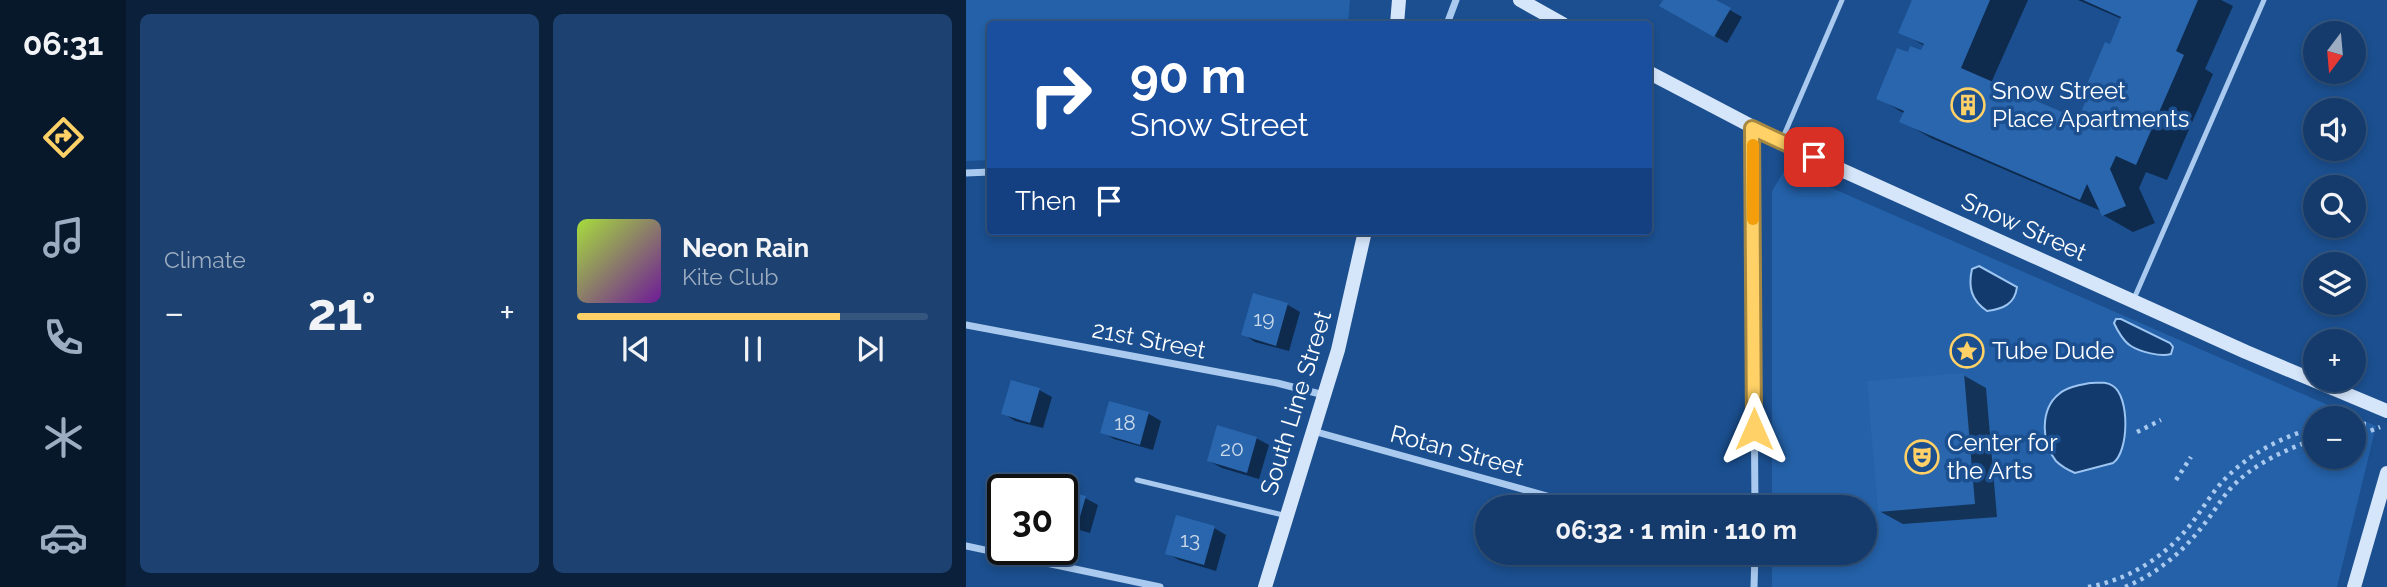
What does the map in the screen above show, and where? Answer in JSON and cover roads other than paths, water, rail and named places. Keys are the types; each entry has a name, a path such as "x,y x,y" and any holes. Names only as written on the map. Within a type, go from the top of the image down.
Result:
{"street":[{"path":"1397,21 1399,0"},
{"path":"1448,21 1456,0"},
{"path":"1520,0 1558,21"},
{"name":"Snow Street","path":"1652,74 1781,142 2246,352 2387,411"},
{"path":"1752,128 1755,495"},
{"path":"966,173 987,172"},
{"name":"South Line Street","path":"1265,587 1338,350 1364,235"},
{"name":"21st Street","path":"966,325 1277,383 1324,395"},
{"name":"Rotan Street","path":"1313,431 1543,495"},
{"path":"2354,587 2387,473"},
{"path":"966,547 1160,587"},
{"path":"1754,587 1755,565"}],"lane":[{"path":"1781,142 1842,0"},
{"path":"2133,301 2264,0"},
{"path":"1137,480 1287,516"}],"place":[{"name":"Snow Street Place Apartments","path":"1968,105"},
{"name":"Tube Dude","path":"1967,351"},
{"name":"Center for the Arts","path":"1922,457"}]}
